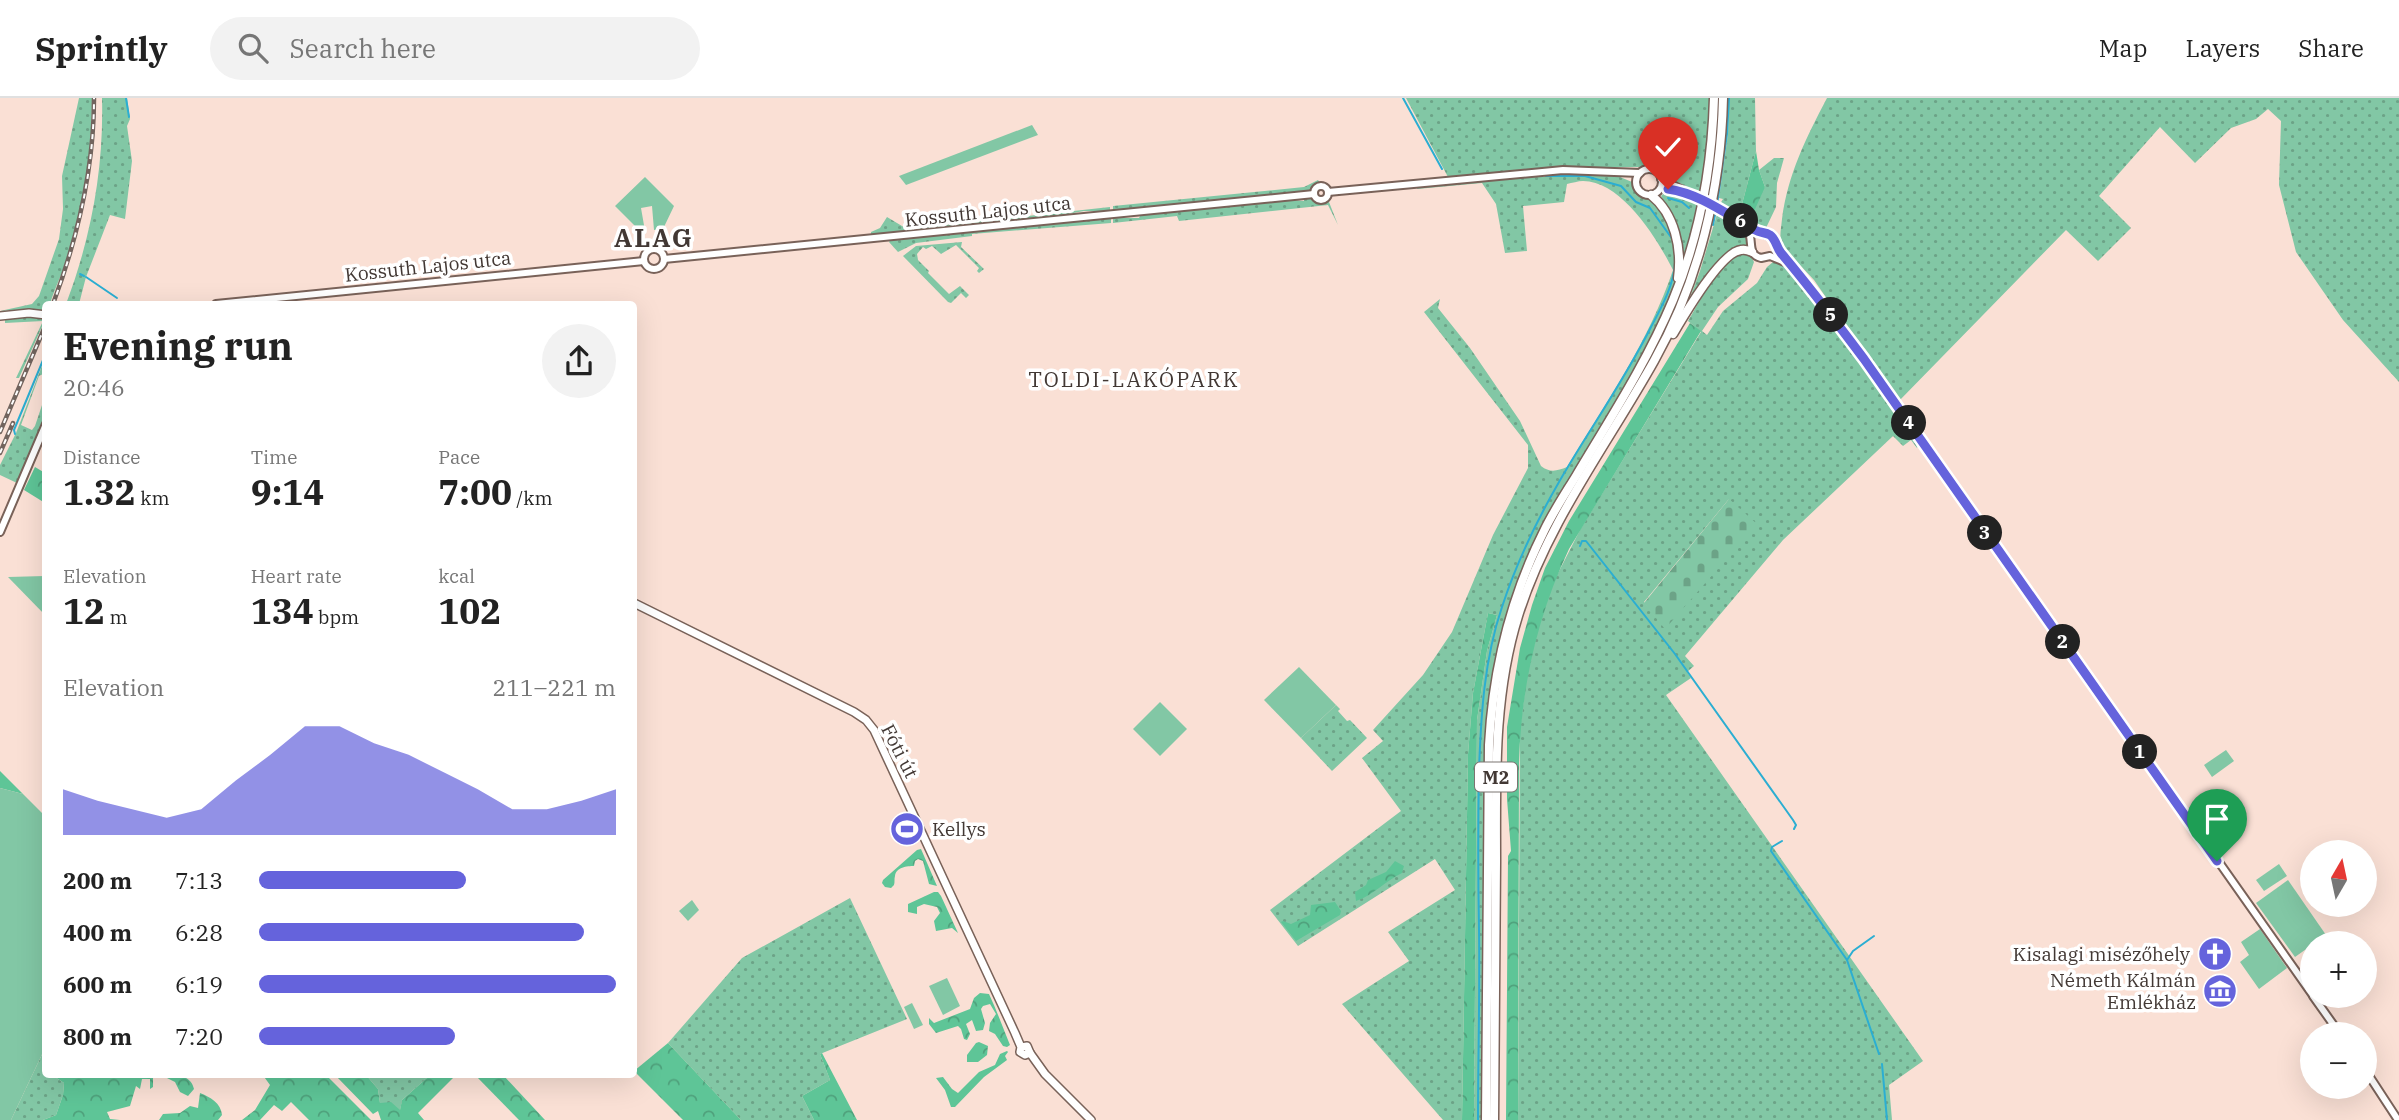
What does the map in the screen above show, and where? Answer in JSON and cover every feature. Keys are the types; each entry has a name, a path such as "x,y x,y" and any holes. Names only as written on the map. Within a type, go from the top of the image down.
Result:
{"highway":[{"name":"M2","path":"1486,1120 1489,745 1499,658 1514,602 1544,530 1636,376 1675,294 1691,251 1702,208 1710,158 1714,98"},
{"name":"M2","path":"1494,1120 1496,746 1507,658 1530,580 1553,533 1655,360 1681,304 1705,232 1719,159 1723,98"},
{"path":"1655,192 1678,241 1679,265 1675,294"},
{"path":"1655,360 1719,265 1741,249 1752,252"}],"main road":[{"path":"0,316 42,315"},
{"name":"Fóti út","path":"637,604 824,696 866,720 874,730 898,779 1015,1033 1038,1066 1091,1120"}],"street":[{"name":"Kossuth Lajos utca","path":"664,259 1314,194 1317,200 1322,201 1328,196 1328,192 1552,170 1609,173"},
{"path":"1609,173 1640,173 1652,170 1658,173 1661,179 1761,233 1769,234 1864,359 2300,978"},
{"path":"1609,173 1636,183"},
{"path":"1640,173 1636,183 1639,190 1655,192 1668,189 1685,192"},
{"path":"1655,192 1661,179"},
{"path":"1733,217 1748,232 1752,252 1762,258 1770,256 1780,259 1798,272"},
{"path":"1751,241 1761,233"},
{"path":"1770,256 1776,246"},
{"path":"653,248 661,251 664,259 662,267 656,269 648,267 644,261 646,252 653,248"},
{"name":"Kossuth Lajos utca","path":"246,301 644,261"},
{"path":"0,532 42,433"},
{"path":"2377,1086 2398,1120"}],"green space":[{"path":"79,98 92,98 91,135 81,207 68,259 51,301 42,301 42,311 0,311 32,304 39,296 59,239 63,209 62,176"},
{"path":"102,98 127,98 130,119 127,126 132,161 125,219 110,215 80,301 67,301 89,229 98,177"},
{"path":"1406,98 1711,98 1701,194 1666,176 1653,164 1639,167 1541,168 1448,177"},
{"path":"1729,98 1755,98 1756,151 1741,208 1765,187 1759,170 1774,158 1784,158 1777,183 1776,207 1766,228 1758,228 1720,204 1723,199 1719,198 1728,134"},
{"path":"1827,98 2399,98 2399,382 2343,320 2296,252 2279,185 2281,121 2268,109 2256,119 2231,128 2195,163 2160,127 2099,196 2131,228 2098,261 2066,230 1898,402 1814,280 1781,242 1785,203 1793,171"},
{"path":"1032,125 1038,135 906,185 899,176"},
{"path":"1756,151 1765,187 1751,218 1745,218 1741,208"},
{"path":"1563,172 1620,177 1632,182 1639,194 1653,198 1672,228 1677,271 1670,301 1634,374 1608,414 1543,529 1497,656 1484,839 1482,1120 1474,1120 1477,720 1487,651 1497,615 1488,613 1473,693 1468,754 1462,1120 1443,1120 1342,1004 1409,961 1388,932 1455,890 1435,859 1298,946 1270,910 1401,811 1362,758 1383,741 1373,730 1423,675 1452,632 1493,535 1528,468 1528,445 1424,312 1440,299 1438,308 1470,348 1520,421 1541,466 1554,471 1567,467 1626,371 1663,296 1673,270 1666,258 1648,229 1625,201 1597,184 1583,181 1567,184 1564,202 1523,206 1527,251 1505,253 1496,204 1482,183 1417,189 1418,186 1537,175 1543,177"},
{"path":"645,177 674,206 663,229 654,230 652,206 641,208 645,231 639,230 615,206"},
{"path":"1318,180 1322,186 1316,191 1113,212 1113,206 1304,187"},
{"path":"1666,191 1683,193 1700,201 1683,269 1678,231 1661,196"},
{"path":"1320,197 1329,202 1338,225 1328,205 1179,221 1177,216 1113,223 1113,218 1139,218 1147,213 1292,198 1304,201 1304,198"},
{"path":"1110,207 1110,211 1084,211 1034,220 871,235 887,217 907,229"},
{"path":"1718,211 1742,228 1749,244 1740,247 1685,311 1700,271"},
{"path":"1111,218 1111,223 972,234 916,243 898,252 889,242 891,239"},
{"path":"962,242 961,247 984,269 979,273 979,268 956,245 941,254 932,246 926,249 923,247 917,254 918,260 928,273 949,294 960,286 969,295 966,298 961,293 951,303 903,256 916,246"},
{"path":"1744,253 1750,255 1754,262 1748,279 1718,307 1702,331 1707,335 1723,311 1757,283 1773,262 1783,265 1812,299 1817,300 1919,443 1917,448 1911,440 1903,446 1893,436 1783,540 1685,656 1694,666 1687,672 1691,678 1666,695 1923,1061 1889,1085 1892,1120 1518,1120 1520,729 1527,675 1538,628 1553,583 1580,530 1701,332 1688,321 1711,282 1734,258","holes":["1729,499 1665,628 1644,602"]},
{"path":"42,318 42,321 5,323 5,320"},
{"path":"42,323 19,378 16,378"},
{"path":"1690,323 1701,331 1569,549 1548,601 1533,653 1523,707 1519,763 1518,1120 1506,1120 1508,856 1511,851 1507,799 1507,727 1520,648 1545,568 1569,521"},
{"path":"42,366 42,374 39,376 21,425 32,430 42,405 42,422 17,483 0,475 0,465 16,433"},
{"path":"35,467 42,471 42,501 24,490"},
{"path":"1729,499 1757,524 1665,629 1644,603"},
{"path":"42,576 42,612 8,577"},
{"path":"1488,613 1497,615 1487,651 1477,720 1474,1120 1462,1120 1468,754 1473,693"},
{"path":"1299,667 1336,705 1301,738 1264,700"},
{"path":"1160,702 1187,729 1160,756 1133,729"},
{"path":"1336,705 1347,721 1350,720 1367,738 1332,771 1301,738"},
{"path":"2226,750 2234,761 2212,777 2204,765"},
{"path":"0,771 23,794 0,788"},
{"path":"0,788 23,794 42,813 42,1054 11,1120 0,1120"},
{"path":"921,849 937,886 929,884 923,861 918,859 914,866 897,871 891,888 885,887 883,880"},
{"path":"1395,861 1404,866 1402,873 1356,901 1355,892 1366,885 1368,880 1386,872"},
{"path":"2279,864 2287,876 2264,891 2256,880"},
{"path":"2288,880 2300,897 2300,917 2314,917 2323,931 2300,931 2300,953 2295,957 2256,903"},
{"path":"934,892 941,896 958,933 952,928 936,931 934,921 940,913 937,907 924,904 917,907 917,914 908,912 908,904"},
{"path":"850,898 907,1019 820,1054 830,1080 802,1096 814,1120 741,1120 668,1043 742,958"},
{"path":"692,900 699,910 688,921 679,911"},
{"path":"1335,902 1341,911 1340,915 1296,941 1281,922 1291,924 1310,915 1311,905"},
{"path":"2260,929 2287,968 2259,989 2240,962 2249,955 2241,942"},
{"path":"947,978 960,1006 943,1015 929,986"},
{"path":"980,993 989,994 1010,1045 1007,1047 989,1031 990,1023 996,1014 990,1004 981,1009 985,1023 983,1030 976,1031 972,1020 966,1024 970,1034 967,1040 958,1026 936,1033 929,1024 929,1018 934,1023 970,1009 974,998"},
{"path":"912,1003 923,1025 914,1029 904,1007"},
{"path":"979,1042 988,1046 987,1055 978,1062 967,1062 967,1055"},
{"path":"668,1043 741,1120 683,1120 637,1074 637,1069"},
{"path":"1007,1051 1007,1060 984,1077 955,1107 951,1107 945,1090 936,1078 943,1077 958,1093 979,1072 995,1065 1000,1054"},
{"path":"822,1053 857,1120 814,1120 802,1096 830,1080 820,1054"},
{"path":"42,1054 42,1078 56,1078 64,1083 56,1115 43,1120 11,1120"},
{"path":"56,1078 153,1078 153,1087 150,1089 150,1079 142,1079 140,1089 136,1086 130,1106 107,1112 110,1119 120,1120 43,1120 56,1115 64,1083"},
{"path":"167,1078 186,1078 194,1089 188,1096 180,1092 175,1082"},
{"path":"265,1078 329,1078 371,1120 309,1120 291,1102 282,1111 274,1105 260,1120 242,1120 255,1110 270,1085"},
{"path":"338,1078 369,1078 378,1089 380,1103 391,1102 400,1110 402,1100 427,1078 453,1078 418,1113 424,1120 381,1120 378,1111 373,1114"},
{"path":"369,1078 427,1078 402,1100 400,1111 380,1103 378,1089"},
{"path":"478,1078 506,1078 545,1120 519,1120"},
{"path":"200,1093 220,1107 222,1115 218,1120 159,1120 163,1114 180,1113 190,1106 198,1108"}],"waterway":[{"path":"126,98 129,117"},
{"path":"1403,98 1442,169"},
{"path":"1717,205 1729,98"},
{"path":"1546,176 1585,176 1621,186 1636,202 1650,208 1673,240"},
{"path":"1668,198 1682,202 1689,208"},
{"path":"1713,225 1716,210"},
{"path":"1478,1120 1479,770 1482,708 1491,647 1520,559 1559,482 1641,347 1666,296 1675,263"},
{"path":"80,274 84,276"},
{"path":"86,277 117,298"},
{"path":"15,434 14,430 42,363"},
{"path":"1580,546 1582,541 1586,541 1675,654 1793,820 1796,825 1794,829"},
{"path":"1782,841 1772,847 1771,851 1847,960 1879,1054"},
{"path":"1847,960 1853,951 1874,936"},
{"path":"1882,1064 1887,1120"}],"railway":[{"path":"54,301 83,203 91,151 94,98"},
{"path":"0,432 42,333"},
{"path":"0,453 13,423"}],"place":[{"name":"Kellys","path":"907,829"},
{"name":"Kisalagi misézőhely","path":"2215,954"},
{"name":"Németh Kálmán Emlékház","path":"2220,991"}],"district":[{"name":"ALAG","path":"654,237"},
{"name":"TOLDI-LAKÓPARK","path":"1134,379"}],"route":[{"path":"1668,189 1696,197 1756,231 1769,234 1775,240 1776,246 1864,359 2217,861"}]}
